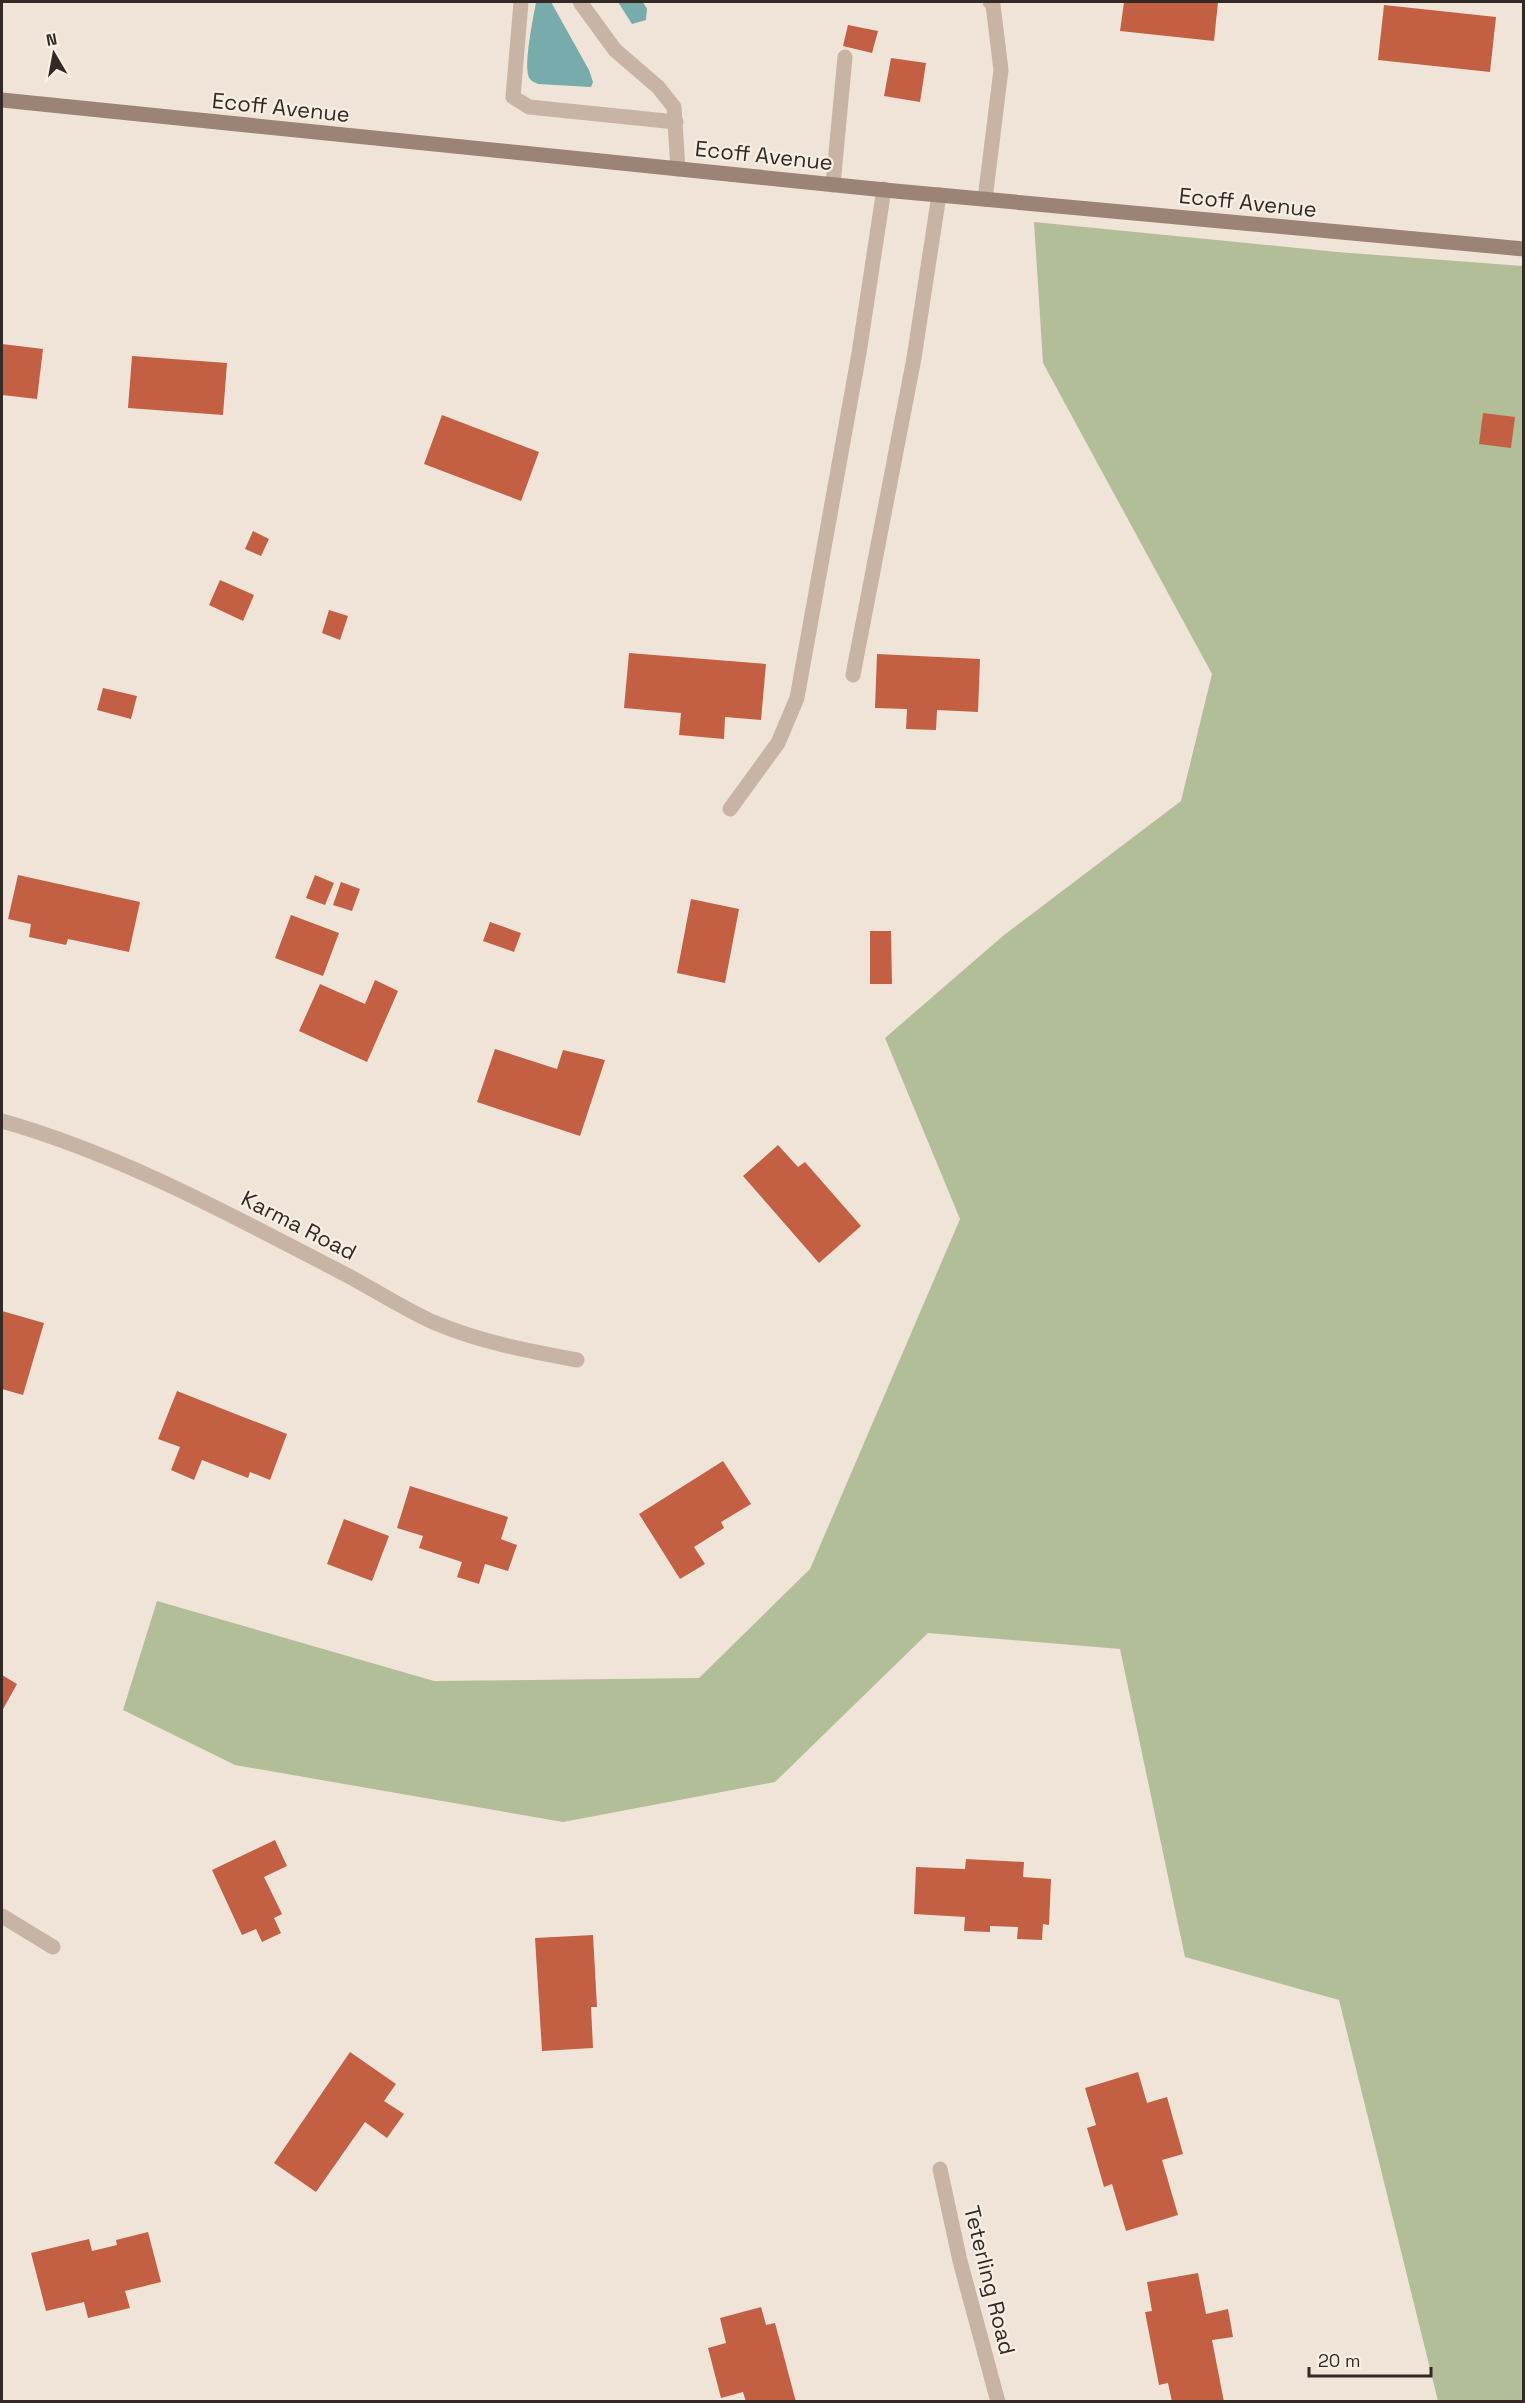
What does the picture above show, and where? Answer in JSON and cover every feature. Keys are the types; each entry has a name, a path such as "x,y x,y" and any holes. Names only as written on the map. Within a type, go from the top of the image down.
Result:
{"street":[{"path":"521,2 513,97 529,107 676,122"},
{"path":"580,2 615,50 674,107 678,169"},
{"path":"985,199 1001,70 993,6 990,2"},
{"path":"833,185 845,57"},
{"name":"Ecoff Avenue","path":"2,100 833,185 1524,249"},
{"path":"730,809 778,743 796,698 859,353 884,189"},
{"path":"853,675 914,358 939,195"},
{"name":"Karma Road","path":"2,1121 109,1158 186,1193 432,1321 497,1345 577,1360"},
{"path":"2,1916 53,1947"},
{"name":"Teterling Road","path":"940,2169 960,2261 998,2402"}],"green space":[{"path":"1034,222 1337,252 1523,266 1523,2401 1438,2401 1339,2000 1185,1957 1120,1649 928,1633 775,1782 563,1822 235,1765 123,1710 157,1601 434,1681 699,1678 810,1569 960,1219 885,1038 1004,935 1181,801 1212,674 1043,363"}],"water":[{"path":"536,2 551,2 589,70 593,82 591,87 538,84 530,79 527,65"},
{"path":"618,2 643,2 647,9 646,20 632,24"}],"building":[{"path":"1124,2 1218,2 1214,41 1120,31"},
{"path":"1384,5 1496,17 1490,72 1378,60"},
{"path":"848,25 878,31 872,53 843,46"},
{"path":"891,58 926,63 920,102 884,96"},
{"path":"2,344 43,349 37,399 2,395"},
{"path":"132,356 227,363 223,415 128,408"},
{"path":"1483,413 1515,417 1511,448 1479,444"},
{"path":"442,415 539,452 521,501 424,464"},
{"path":"253,531 269,539 261,556 245,549"},
{"path":"220,580 254,595 243,621 209,605"},
{"path":"329,610 348,616 340,640 322,633"},
{"path":"629,653 766,664 761,720 725,717 724,739 679,735 681,713 624,708"},
{"path":"877,654 980,659 978,712 937,710 936,730 906,729 907,709 875,708"},
{"path":"103,688 137,696 131,719 97,710"},
{"path":"18,875 140,902 129,952 68,939 66,945 29,937 31,924 8,919"},
{"path":"315,875 334,883 325,905 306,898"},
{"path":"341,882 360,889 352,911 333,905"},
{"path":"691,899 739,909 725,983 677,973"},
{"path":"291,915 339,933 323,976 275,958"},
{"path":"490,922 521,933 514,952 483,941"},
{"path":"870,931 891,931 892,984 870,984"},
{"path":"375,980 398,991 367,1062 299,1031 320,984 365,1004"},
{"path":"495,1049 557,1069 563,1050 605,1060 580,1136 477,1102"},
{"path":"778,1145 798,1167 805,1162 861,1226 819,1263 743,1176"},
{"path":"2,1311 44,1323 23,1395 2,1389"},
{"path":"177,1391 287,1434 270,1480 250,1472 248,1478 202,1460 194,1480 171,1470 180,1447 158,1439"},
{"path":"723,1461 751,1504 721,1522 724,1528 694,1547 705,1564 680,1579 639,1514"},
{"path":"410,1486 508,1517 501,1539 517,1545 508,1571 485,1564 479,1584 457,1577 462,1562 419,1548 423,1536 397,1528"},
{"path":"344,1519 389,1536 372,1581 327,1564"},
{"path":"2,1675 17,1684 2,1711"},
{"path":"275,1840 287,1866 264,1877 282,1914 274,1918 281,1933 262,1942 256,1929 242,1935 212,1870"},
{"path":"966,1859 1024,1862 1023,1877 1051,1879 1049,1925 1043,1924 1042,1940 1017,1939 1018,1927 990,1926 990,1932 964,1931 965,1917 914,1914 916,1867 965,1869"},
{"path":"593,1935 597,2007 591,2007 593,2048 542,2051 535,1938"},
{"path":"350,2052 396,2084 384,2101 404,2114 387,2138 365,2122 316,2192 274,2163"},
{"path":"1138,2072 1147,2103 1167,2097 1183,2154 1162,2160 1178,2215 1126,2231 1112,2184 1104,2187 1087,2128 1096,2125 1085,2088"},
{"path":"148,2232 161,2282 125,2291 130,2308 88,2318 84,2302 46,2311 31,2253 89,2239 92,2251 117,2245 116,2240"},
{"path":"1198,2273 1206,2314 1228,2309 1233,2337 1212,2340 1224,2402 1172,2402 1168,2383 1159,2385 1145,2312 1152,2311 1147,2282"},
{"path":"761,2307 766,2325 775,2323 796,2402 746,2402 743,2392 721,2398 708,2348 726,2343 720,2318"}]}
